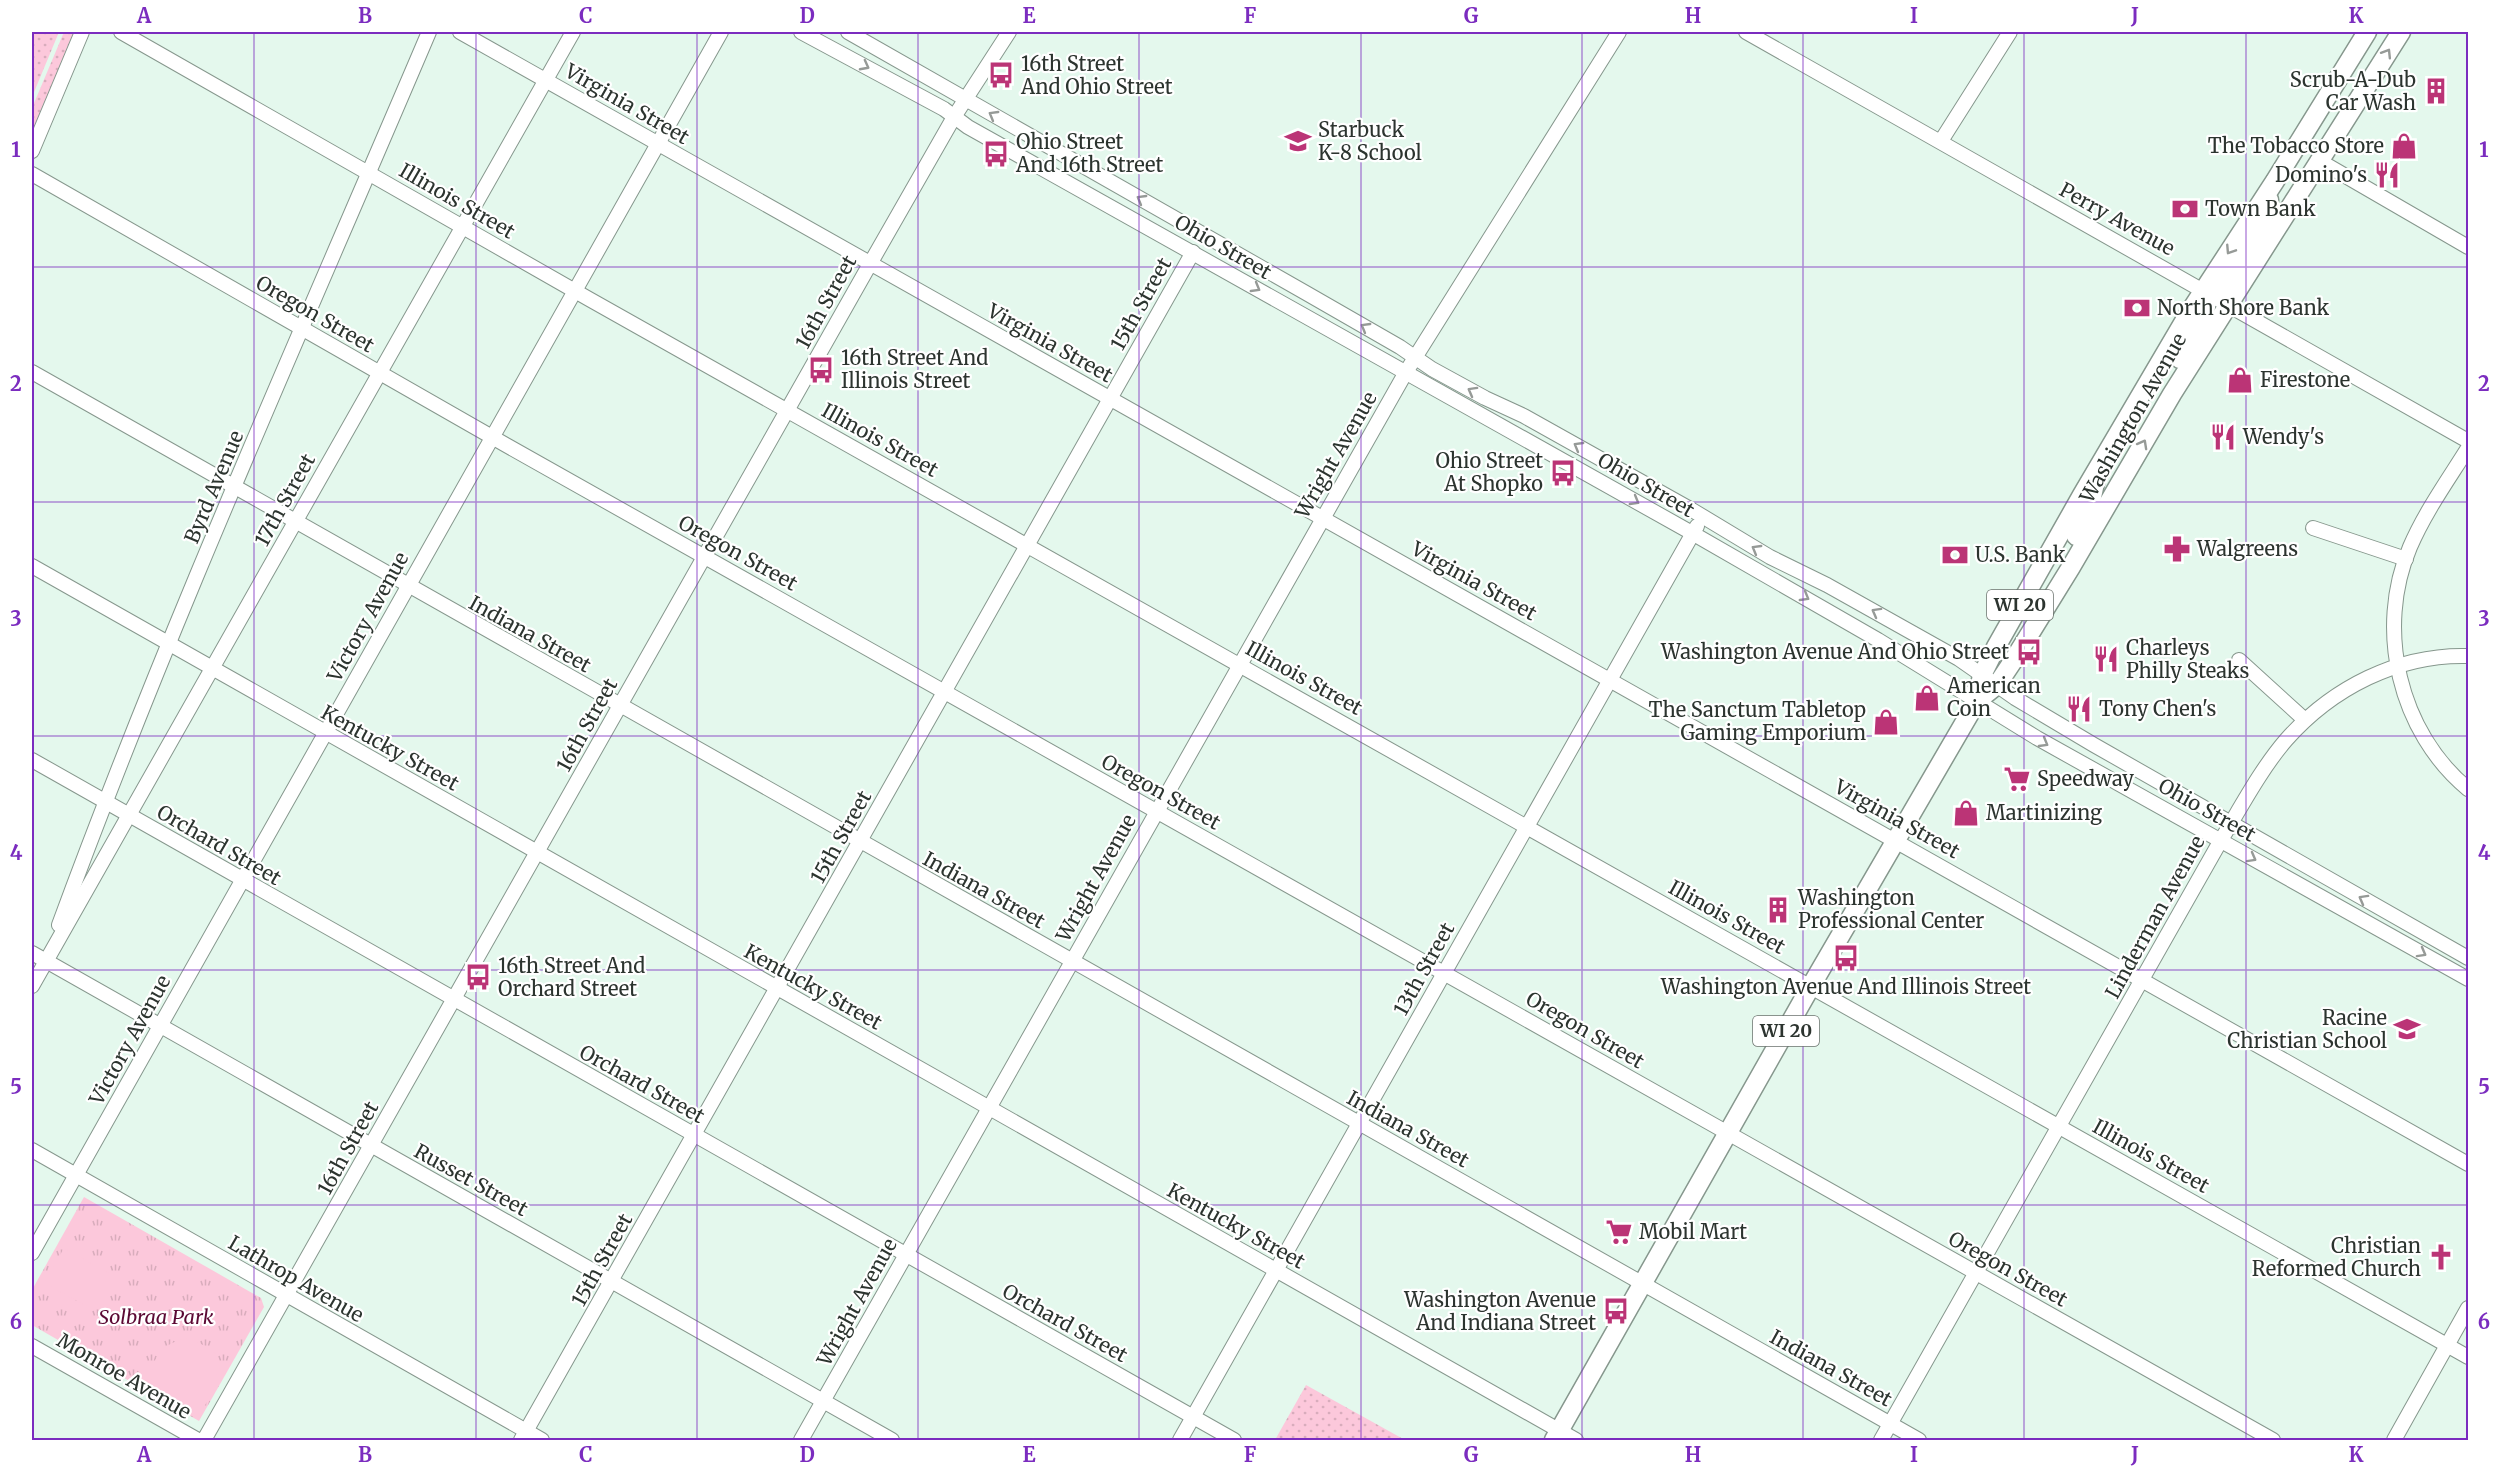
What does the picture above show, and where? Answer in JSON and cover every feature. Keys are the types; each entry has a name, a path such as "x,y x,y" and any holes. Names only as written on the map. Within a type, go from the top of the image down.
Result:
{"main road":[{"name":"Washington Avenue","path":"1990,680 2059,535 2138,399 2367,32"},
{"name":"Washington Avenue","path":"1557,1436 1811,987 1977,701 2071,567 2227,304 2401,32"},
{"path":"2227,304 2222,295 2223,288 2259,233 2275,182"},
{"path":"2157,419 2160,397 2204,315 2208,298 2204,290"},
{"path":"2105,510 2112,477 2121,451 2144,411 2144,403 2138,399"},
{"path":"2071,567 2067,557 2069,548 2088,516 2100,467"}],"street":[{"path":"32,151 82,32"},
{"name":"Illinois Street","path":"121,32 575,291 2469,1357"},
{"name":"Byrd Avenue","path":"46,961 104,801 168,644 429,32"},
{"name":"Virginia Street","path":"460,32 2469,1164"},
{"name":"17th Street","path":"32,986 573,32"},
{"name":"Victory Avenue","path":"32,1253 722,32"},
{"name":"Ohio Street","path":"801,32 944,109 954,117 1286,306 1692,533 1878,640 2037,738 2469,979"},
{"name":"Ohio Street","path":"848,32 1306,293 1485,398 1524,416 1770,557 1827,585 1959,659 2094,745 2469,958"},
{"name":"16th Street","path":"204,1440 954,117 1009,32"},
{"name":"Wright Avenue","path":"801,1440 1406,372 1618,32"},
{"name":"Perry Avenue","path":"1746,32 2469,441"},
{"path":"1941,141 2010,32"},
{"path":"2318,160 2469,247"},
{"name":"Oregon Street","path":"32,174 492,438 2273,1440"},
{"name":"15th Street","path":"524,1436 1193,252"},
{"path":"1286,306 1306,293"},
{"name":"Indiana Street","path":"32,372 620,707 1919,1440"},
{"path":"2469,448 2426,515 2406,559 2398,583 2394,619 2397,666 2404,692 2418,726 2438,757 2469,789"},
{"name":"13th Street","path":"1180,1440 1701,517"},
{"path":"2313,528 2406,559"},
{"name":"Kentucky Street","path":"32,566 1276,1271 1557,1436 1576,1440"},
{"name":"Linderman Avenue","path":"1881,1440 2230,824 2273,757 2305,720 2346,688 2397,666 2442,657 2469,656"},
{"path":"2240,660 2305,720"},
{"name":"Orchard Street","path":"32,760 1234,1440"},
{"name":"Russet Street","path":"32,953 159,1027 892,1440"},
{"name":"Lathrop Avenue","path":"32,1150 287,1296 524,1436 542,1440"},
{"path":"2394,1440 2469,1308"},
{"name":"Monroe Avenue","path":"32,1346 198,1440"}],"green space":[{"path":"32,32 59,32 32,97"},
{"path":"64,32 75,32 32,133 32,108"},
{"name":"Solbraa Park","path":"84,1197 261,1298 264,1307 199,1421 32,1325 32,1290"},
{"path":"64,1248 110,1274 90,1308 44,1283"},
{"path":"189,1338 214,1352 220,1361 220,1366 211,1384 214,1389 205,1406 196,1414 176,1410 152,1394 152,1373 157,1357 169,1345"},
{"path":"1306,1385 1405,1440 1275,1440"}],"place":[{"name":"16th Street And Ohio Street","path":"1001,75"},
{"name":"Scrub-A-Dub Car Wash","path":"2436,91"},
{"name":"Starbuck K-8 School","path":"1298,141"},
{"name":"The Tobacco Store","path":"2404,146"},
{"name":"Ohio Street And 16th Street","path":"996,154"},
{"name":"Domino's","path":"2387,175"},
{"name":"Town Bank","path":"2185,209"},
{"name":"North Shore Bank","path":"2137,308"},
{"name":"16th Street And Illinois Street","path":"821,370"},
{"name":"Firestone","path":"2240,380"},
{"name":"Wendy's","path":"2223,437"},
{"name":"Ohio Street At Shopko","path":"1563,473"},
{"name":"Walgreens","path":"2177,549"},
{"name":"U.S. Bank","path":"1955,555"},
{"name":"Washington Avenue And Ohio Street","path":"2029,652"},
{"name":"Charleys Philly Steaks","path":"2106,659"},
{"name":"American Coin","path":"1927,698"},
{"name":"Tony Chen's","path":"2079,709"},
{"name":"The Sanctum Tabletop Gaming Emporium","path":"1886,722"},
{"name":"Speedway","path":"2017,779"},
{"name":"Martinizing","path":"1966,813"},
{"name":"Washington Professional Center","path":"1778,910"},
{"name":"Washington Avenue And Illinois Street","path":"1846,958"},
{"name":"16th Street And Orchard Street","path":"478,977"},
{"name":"Racine Christian School","path":"2407,1029"},
{"name":"Mobil Mart","path":"1619,1232"},
{"name":"Christian Reformed Church","path":"2441,1257"},
{"name":"Washington Avenue And Indiana Street","path":"1616,1311"}]}
